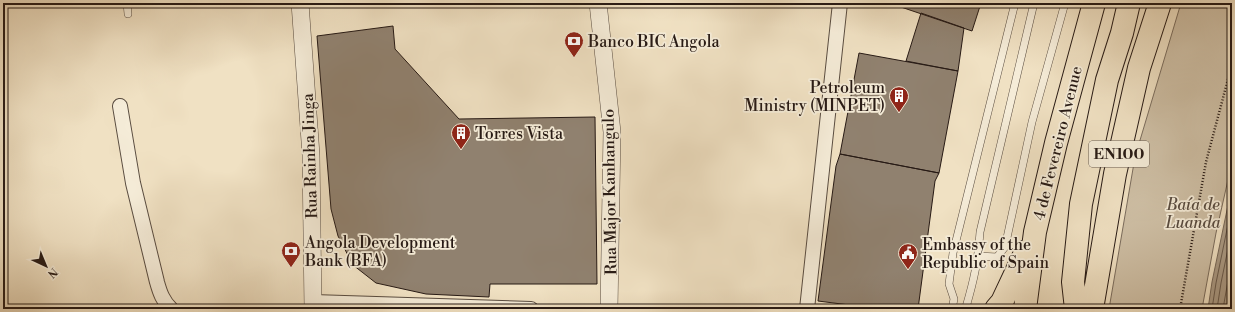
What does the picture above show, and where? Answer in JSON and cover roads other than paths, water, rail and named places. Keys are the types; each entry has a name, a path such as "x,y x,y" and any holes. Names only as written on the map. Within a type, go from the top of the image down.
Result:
{"main road":[{"name":"4 de Fevereiro Avenue","path":"1024,309 1035,232 1056,143 1094,3"},
{"name":"EN100","path":"1076,309 1073,282 1081,204 1107,80 1122,33 1129,3"},
{"name":"EN100","path":"1092,309 1114,174 1139,68 1160,3"},
{"path":"996,309 1002,302 1035,232"}],"street":[{"name":"Rua Rainha Jinga","path":"300,3 311,155 313,305"},
{"name":"Rua Major Kanhangulo","path":"598,3 612,132 609,309"},
{"path":"807,309 840,3"},
{"path":"120,106 133,183 157,282 164,302 171,309"},
{"path":"313,305 531,309"}],"lane":[{"path":"128,3 128,14"},
{"path":"952,309 954,299 949,284 953,253 1016,3"},
{"path":"978,309 974,307 963,308 975,276 980,232 1034,3"},
{"path":"978,256 997,257 1005,247 1032,122 1065,3"}],"water":[{"path":"1232,186 1232,309 1208,309 1212,282"}],"place":[{"name":"Banco BIC Angola","path":"574,58"},
{"name":"Petroleum Ministry (MINPET)","path":"899,113"},
{"name":"Torres Vista","path":"461,150"},
{"name":"Angola Development Bank (BFA)","path":"291,268"},
{"name":"Embassy of the Republic of Spain","path":"908,270"}],"park label":[{"name":"Baía de Luanda","path":"1193,213"}]}
